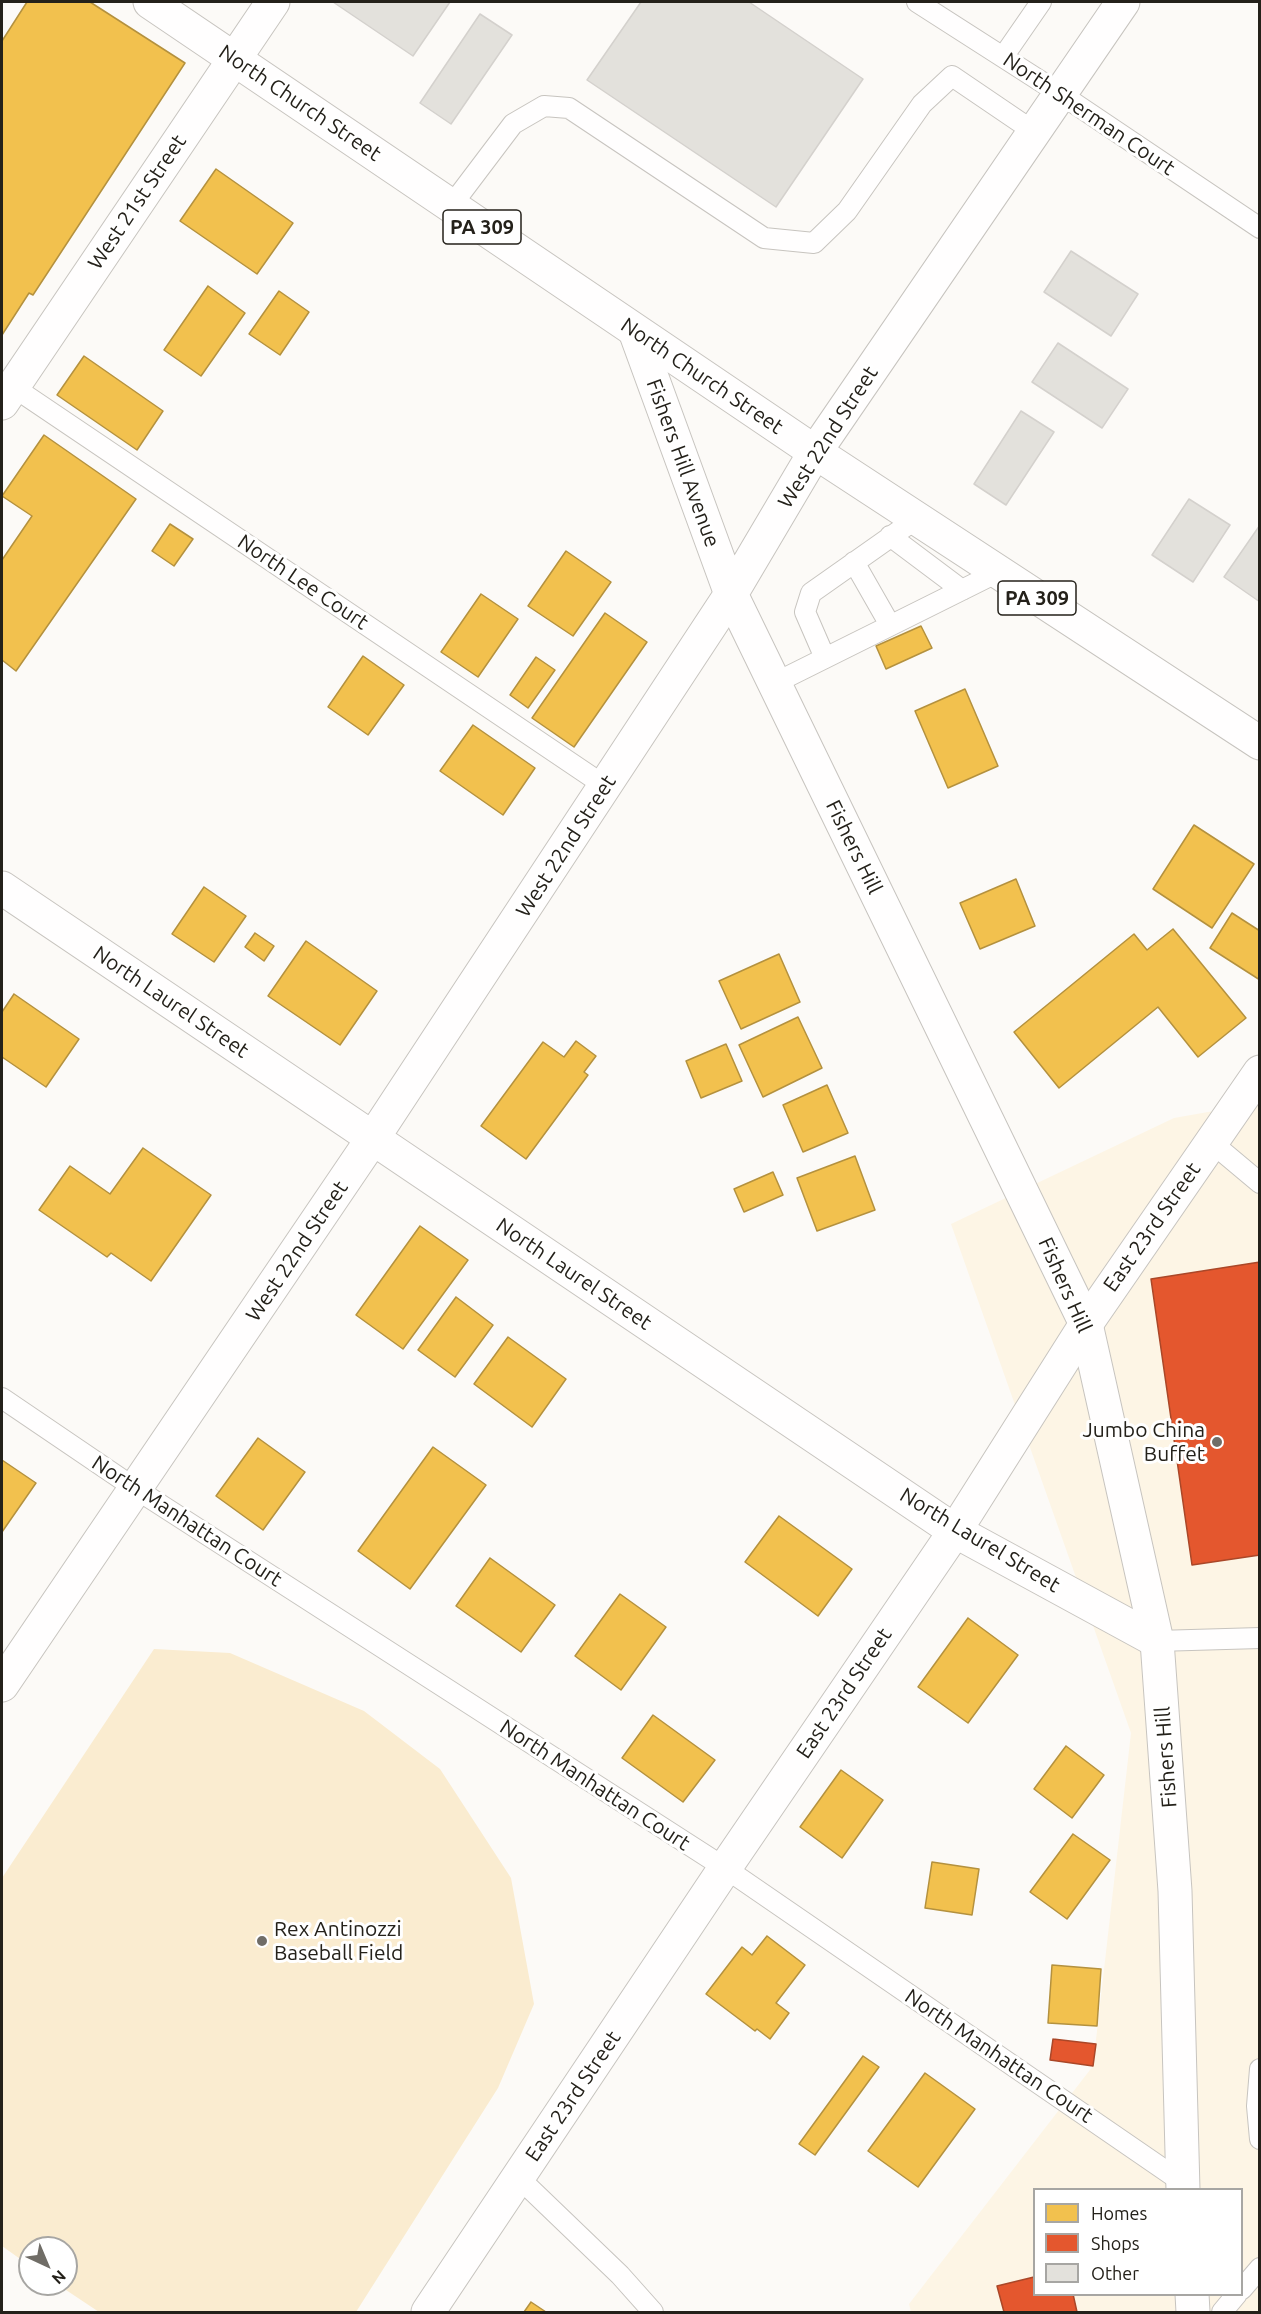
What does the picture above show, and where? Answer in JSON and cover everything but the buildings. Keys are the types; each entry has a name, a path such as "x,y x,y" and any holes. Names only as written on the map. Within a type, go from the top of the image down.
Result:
{"street":[{"name":"North Church Street","path":"150,2 815,452 903,527 998,572 1260,743"},
{"name":"West 21st Street","path":"5,390 273,2"},
{"name":"West 22nd Street","path":"2,1685 373,1138 606,786 731,594 815,452 1059,93 1113,5"},
{"name":"Fishers Hill Avenue","path":"635,331 731,594"},
{"name":"Fishers Hill","path":"731,594 1086,1324 1157,1641 1175,1890 1182,2186"},
{"name":"North Laurel Street","path":"2,888 955,1531 1157,1641"},
{"name":"East 23rd Street","path":"428,2313 725,1868 955,1531 1086,1324 1260,1072"},
{"path":"1192,2296 1193,2313"}],"lane":[{"name":"North Sherman Court","path":"917,2 1059,93 1260,228"},
{"path":"1002,57 1041,2"},
{"path":"451,206 513,124 544,106 568,108 764,238 814,243 847,211 922,104 952,76 1033,131"},
{"name":"North Lee Court","path":"5,390 606,786"},
{"path":"825,658 806,612 811,593 903,527 962,590"},
{"path":"854,562 890,625"},
{"path":"775,683 998,572"},
{"path":"1211,1142 1260,1183"},
{"name":"North Manhattan Court","path":"2,1398 136,1489 725,1868 1182,2186"},
{"path":"1157,1641 1260,1638"},
{"path":"1260,2069 1257,2106 1260,2139"},
{"path":"518,2177 620,2275 653,2313"},
{"path":"1243,2288 1260,2268"},
{"path":"1222,2313 1236,2296"}],"shaded area":[{"path":"1259,1103 1259,2312 911,2312 909,2304 1093,2066 1131,1733 951,1224 1174,1118"},
{"name":"Rex Antinozzi Baseball Field","path":"154,1649 230,1653 364,1711 440,1769 511,1878 534,2004 498,2088 356,2312 99,2312 75,2296 78,2296 78,2236 18,2236 18,2257 2,2246 2,1878"}],"place":[{"name":"Jumbo China Buffet","path":"1217,1442"},
{"name":"Rex Antinozzi Baseball Field","path":"262,1941"}]}
